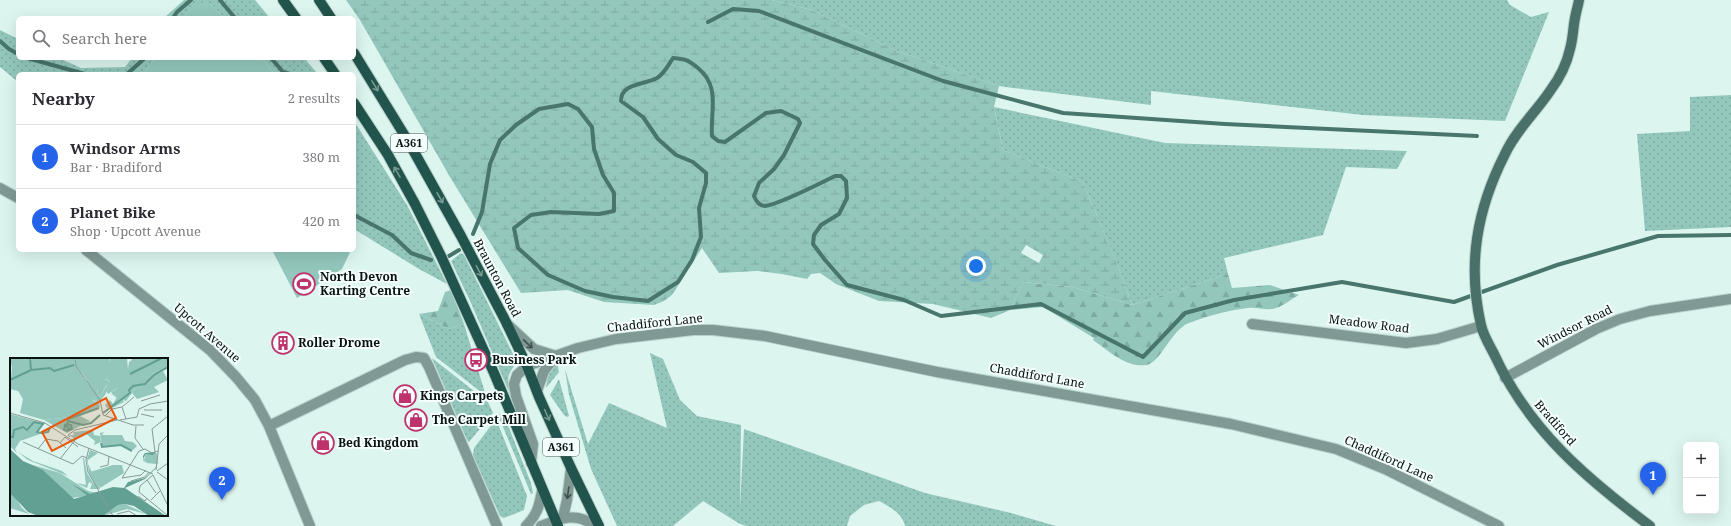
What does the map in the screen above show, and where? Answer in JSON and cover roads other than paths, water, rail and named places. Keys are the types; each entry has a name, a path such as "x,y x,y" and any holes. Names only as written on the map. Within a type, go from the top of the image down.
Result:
{"main road":[{"path":"283,0 295,16"},
{"path":"319,0 330,16"},
{"name":"Braunton Road","path":"356,55 408,141 461,236 506,322 527,366 571,468 599,526"},
{"path":"325,60 334,72"},
{"name":"A361","path":"356,106 388,155 438,249 494,373 542,491 559,521"}],"street":[{"name":"Bradiford","path":"1579,0 1570,50 1563,68 1551,91 1505,153 1485,201 1477,233 1476,286 1481,326 1505,378 1531,416 1564,455 1582,472 1650,526"},
{"path":"0,188 16,197"},
{"name":"Upcott Avenue","path":"88,252 210,350 236,377 255,400 269,426 310,526"},
{"name":"Windsor Road","path":"1505,378 1596,329 1620,319 1650,311 1731,299"},
{"path":"506,322 534,349 556,356 544,371 537,391"},
{"name":"Meadow Road","path":"1252,324 1406,343 1437,339 1481,326"},
{"name":"Chaddiford Lane","path":"527,366 616,339 693,330 765,336 937,372 1231,424 1336,449 1393,472 1499,526"},
{"path":"269,426 405,360 416,357 424,358 430,366 497,526"},
{"path":"527,366 517,375 514,384 516,396 533,444 531,463"},
{"path":"559,521 567,500 571,468"},
{"path":"526,526 535,517 542,491"},
{"path":"541,526 559,521 581,519 594,526"}],"waterway":[{"path":"174,16 191,0"},
{"path":"220,0 233,16"},
{"path":"708,22 733,9 759,11 943,81 1063,113 1225,124 1477,136"},
{"path":"0,41 16,53"},
{"path":"473,234 482,212 490,164 500,140 516,125 539,109 568,104 578,109 592,127 594,149 603,175 614,193 614,211 599,214 551,212 531,215 514,228 518,248 548,275 585,291 613,297 648,301 678,282 692,260 701,237 699,208 706,183 706,173 693,162 676,155 658,139 643,117 621,101 622,95 629,88 660,76 673,58 684,59 692,63 705,75 710,83 713,100 712,136 718,141 725,142 766,113 781,111 798,119 800,123 784,155 774,169 759,183 754,196 759,204 763,206 771,205 835,176 841,176 846,181 847,198 839,214 821,225 814,235 813,244 847,285 904,300 941,316 1041,304 1143,357 1185,313 1234,300 1342,282 1454,302 1557,265 1658,236 1731,235"},
{"path":"34,60 78,72"},
{"path":"129,72 143,60"},
{"path":"273,60 283,72"},
{"path":"356,216 392,235 411,253 431,260"},
{"path":"449,256 459,250"}],"place":[{"name":"North Devon Karting Centre","path":"304,284"},
{"name":"Roller Drome","path":"283,343"},
{"name":"Business Park","path":"476,360"},
{"name":"Kings Carpets","path":"405,396"},
{"name":"The Carpet Mill","path":"416,420"},
{"name":"Bed Kingdom","path":"323,443"},
{"name":"Windsor Arms","path":"1653,495"},
{"name":"Planet Bike","path":"222,500"}]}
